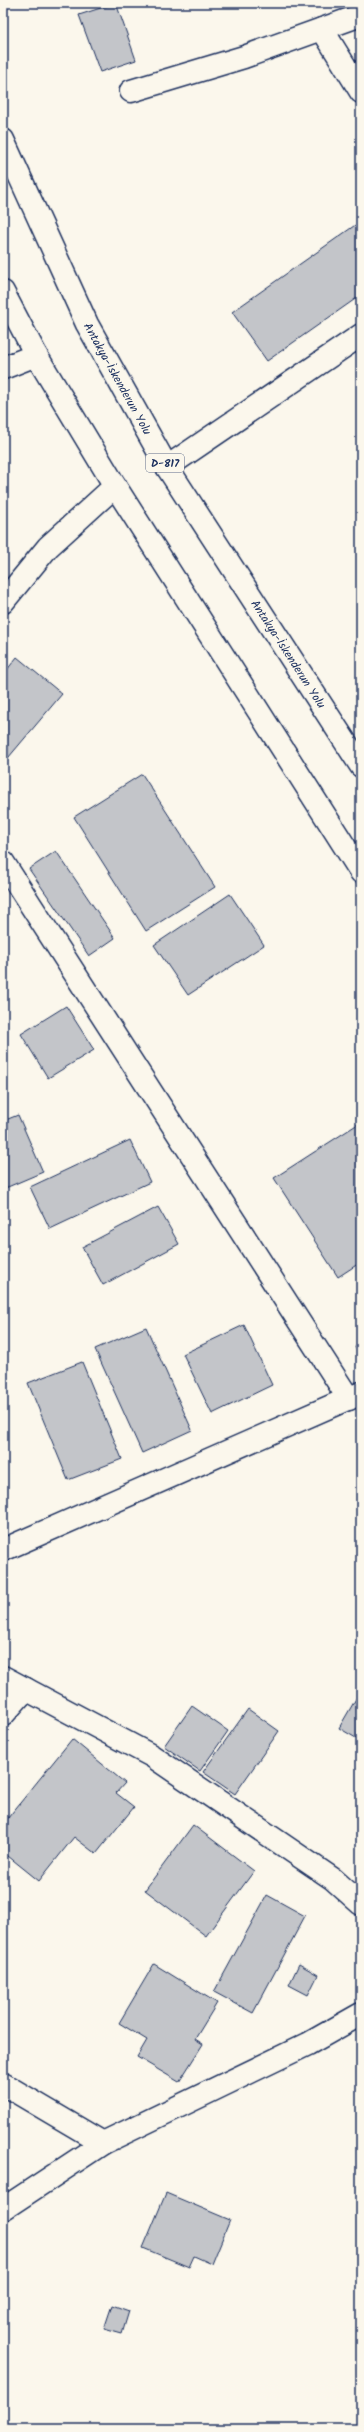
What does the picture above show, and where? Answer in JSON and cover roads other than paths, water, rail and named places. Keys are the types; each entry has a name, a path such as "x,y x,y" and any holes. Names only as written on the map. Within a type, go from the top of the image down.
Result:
{"main road":[{"path":"131,91 244,57 361,16"},
{"path":"322,29 361,92"},
{"name":"Antakya-İskenderun Yolu","path":"3,140 87,324 167,467 361,766"},
{"path":"3,292 36,355 115,486 361,872"},
{"path":"167,467 361,335"},
{"path":"3,368 36,355"},
{"path":"3,602 48,547 115,486"},
{"path":"3,862 355,1396 3,1550"},
{"path":"3,1677 152,1756 333,1879 361,1904"},
{"path":"3,1715 26,1689"},
{"path":"3,2210 103,2143 308,2044 361,2014"},
{"path":"3,2084 103,2143"}]}
